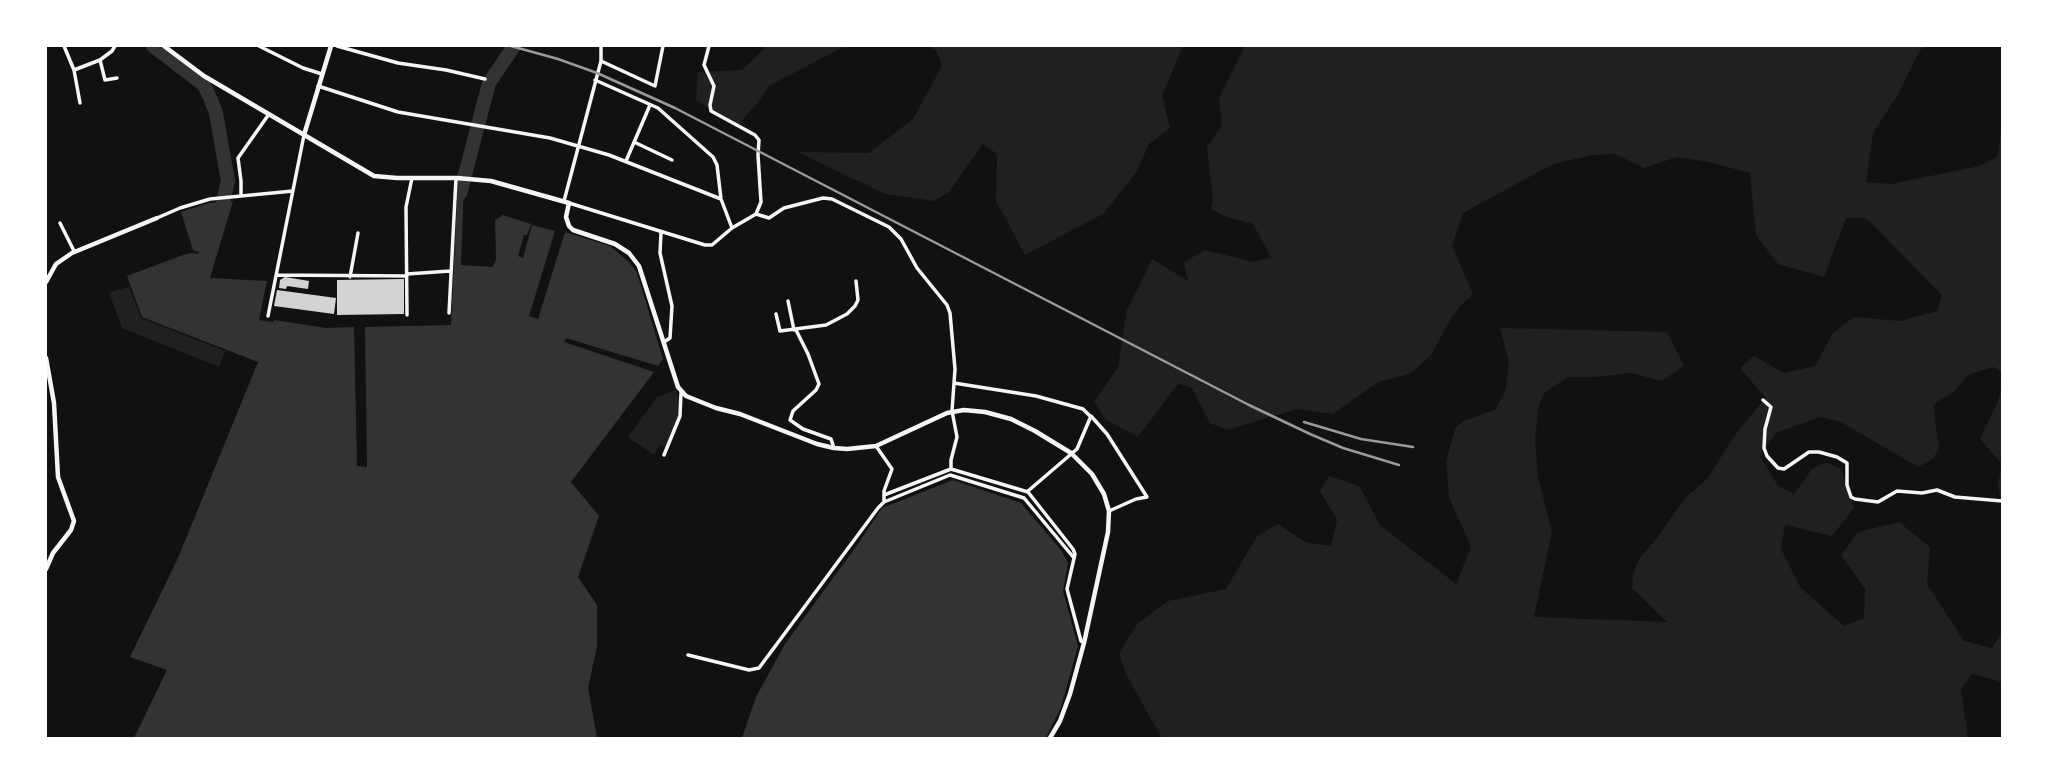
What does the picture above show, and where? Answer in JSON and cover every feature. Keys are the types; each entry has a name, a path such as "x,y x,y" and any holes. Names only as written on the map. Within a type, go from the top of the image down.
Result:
{"main road":[{"path":"164,46 204,76 374,176 465,178 500,183 567,202 566,217 573,230 615,244 629,253 639,266 681,393 716,408 834,448 876,446 952,411 964,410 1011,419 1071,453 1092,474 1104,494 1109,511 1108,533 1070,694 1050,738"},
{"path":"304,135 331,46"},
{"path":"46,282 56,264 74,251 157,218"},
{"path":"46,358 54,403 58,477 74,521 46,569"}],"street":[{"path":"64,46 74,70 80,103"},
{"path":"74,70 100,60 115,46"},
{"path":"260,46 322,75"},
{"path":"337,46 398,64 446,69 485,79"},
{"path":"601,46 601,61 578,147 567,202 661,233 712,245 732,228 756,214 761,202 759,140 755,135 710,111 714,86 704,65 709,46"},
{"path":"601,61 655,86 663,46"},
{"path":"100,60 105,80 117,78"},
{"path":"595,80 658,108 713,157 717,165 721,199 732,228"},
{"path":"318,86 398,112 550,138 626,161 721,199"},
{"path":"626,161 651,105"},
{"path":"238,196 241,181 238,158 269,114"},
{"path":"268,316 304,135"},
{"path":"634,142 672,160"},
{"path":"407,315 406,207 412,178"},
{"path":"449,313 457,178"},
{"path":"157,218 210,200 293,191"},
{"path":"756,214 769,218 784,208 823,198 832,199 889,228 901,239 917,268 947,305 950,313 954,383 952,411 957,437 951,469"},
{"path":"60,223 74,251"},
{"path":"350,277 358,233"},
{"path":"661,233 660,253 672,306 670,338 664,342"},
{"path":"278,275 350,277 450,271"},
{"path":"776,314 779,331 826,325 850,312 858,300 856,281"},
{"path":"788,301 795,330 808,354 819,384 793,411 790,420 803,429 831,439 834,448"},
{"path":"954,383 1036,396 1083,409 1107,434 1146,497 1109,511"},
{"path":"664,455 680,416 681,393"},
{"path":"1763,400 1771,407 1765,429 1764,448 1772,464 1778,468 1790,465 1809,452 1819,452 1844,460 1848,470 1847,485 1851,497 1855,499 1878,502 1897,491 1922,493 1937,490 1955,497 2003,501"},
{"path":"1028,492 1077,449 1091,416"},
{"path":"876,446 892,469 884,502"},
{"path":"884,495 951,469 1028,492 1073,548 1074,558 1068,589 1081,641 1084,643"},
{"path":"688,655 748,670 759,667 878,508 884,502 950,475 1024,498 1074,558"}],"shaded area":[{"path":"767,46 845,46 769,86 737,126 696,100 698,72 742,70"},
{"path":"928,46 1183,46 1162,95 1170,128 1149,144 1136,173 1103,214 1025,255 996,201 997,154 983,144 949,192 934,201 885,194 798,152 869,153 913,119 942,66 936,50"},
{"path":"1245,46 1924,46 1899,93 1873,133 1866,182 1891,184 1980,166 1998,156 2002,118 2002,373 1994,367 1970,374 1953,392 1933,405 1939,448 1933,459 1918,467 1841,422 1820,417 1776,433 1760,456 1778,486 1794,494 1812,469 1826,462 1841,469 1854,508 1832,536 1785,525 1781,549 1800,587 1844,626 1864,618 1865,589 1841,555 1858,532 1899,522 1930,547 1927,584 1964,641 1992,648 2002,632 2002,682 1972,674 1961,689 1968,738 1159,738 1161,737 1125,672 1119,653 1137,624 1168,601 1226,589 1257,536 1278,524 1305,542 1331,546 1337,520 1320,491 1329,476 1359,486 1380,525 1456,584 1471,547 1449,497 1446,461 1455,429 1463,421 1495,410 1506,389 1509,363 1500,328 1667,332 1684,366 1662,381 1631,373 1568,377 1544,393 1539,405 1535,439 1538,477 1552,532 1534,617 1667,622 1632,588 1633,574 1639,559 1685,498 1707,479 1737,432 1766,398 1740,368 1754,356 1784,373 1815,366 1833,333 1854,317 1900,321 1937,311 1942,295 1866,218 1846,218 1824,277 1778,264 1756,235 1750,173 1677,157 1644,168 1615,154 1593,155 1553,164 1463,213 1452,246 1473,294 1450,320 1431,355 1410,374 1378,382 1333,414 1297,409 1227,430 1210,423 1191,387 1178,384 1138,437 1106,420 1094,402 1118,367 1127,310 1152,259 1188,281 1184,262 1205,250 1254,262 1271,257 1253,224 1224,216 1211,209 1213,198 1207,147 1222,125 1219,98"},
{"path":"458,181 464,181 461,265 493,267 496,259 495,220 503,215 531,224 527,235 524,235 518,256 523,258 532,225 555,231 529,316 538,319 565,232 610,246 629,262 637,273 663,359 658,366 566,338 564,342 654,372 571,482 599,516 578,577 597,605 597,646 588,688 597,738 134,738 167,670 130,657 178,558 258,362 142,317 127,276 183,255 199,254 193,250 181,212 209,203 233,201 210,278 267,281 259,320 326,328 354,327 357,466 367,467 365,327 451,325"},
{"path":"129,287 141,318 225,351 219,367 122,328 109,292"},
{"path":"2002,387 2002,464 1980,439"},
{"path":"676,390 680,403 678,417 665,447 659,445 654,455 628,437 657,397"},
{"path":"2002,464 2002,508 1998,484"},
{"path":"953,480 1021,503 1061,550 1068,563 1063,591 1078,646 1061,707 1046,738 742,738 756,697 785,644 882,508"}],"building":[{"path":"285,277 309,281 308,289 287,286 286,289 279,288 280,280"},
{"path":"404,279 404,314 337,315 337,280"},
{"path":"277,290 336,298 334,314 274,306"}],"waterway":[{"path":"153,46 204,85 211,100 216,113 228,181 220,214"},
{"path":"460,194 489,83 514,46"}],"railway":[{"path":"511,46 597,73 675,108 1249,405 1343,448 1399,465"},
{"path":"1304,422 1361,439 1413,447"}]}
